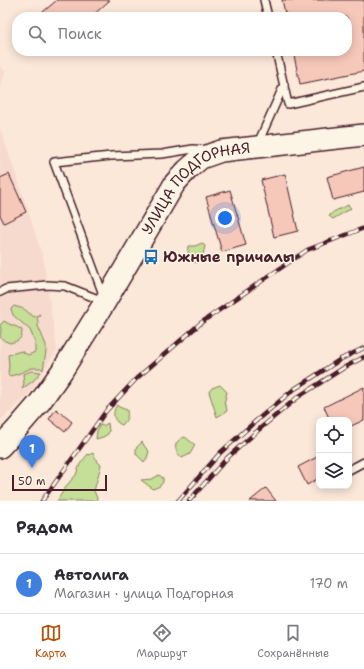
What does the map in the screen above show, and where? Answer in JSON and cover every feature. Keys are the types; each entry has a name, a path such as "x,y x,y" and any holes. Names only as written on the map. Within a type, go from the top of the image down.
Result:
{"main road":[{"name":"УЛИЦА ПОДГОРНАЯ","path":"0,447 40,402 62,371 105,302 175,183 186,170 201,158 221,151 364,135"}],"lane":[{"path":"264,0 267,12"},
{"path":"277,56 288,104 364,88"},
{"path":"256,147 284,85"},
{"path":"105,302 54,162 111,156 162,154 193,149 221,151"},
{"path":"0,292 6,289 47,285 65,286 105,302"},
{"path":"352,468 364,462"}],"shaded area":[{"path":"0,66 5,72 0,91"},
{"path":"0,128 43,258 57,350 31,391 0,421"}],"green space":[{"path":"348,205 351,208 350,209 333,219 329,216 336,211"},
{"path":"202,243 205,246 202,258 195,263 189,256 188,246 195,246"},
{"path":"14,306 24,309 34,317 40,314 37,319 38,326 46,345 43,370 41,368 31,368 18,374 10,376 8,374 8,355 21,351 28,355 35,352 35,342 30,330 13,315 11,309"},
{"path":"4,321 22,330 19,340 10,343 0,337 0,325"},
{"path":"31,371 41,372 33,381 22,389 24,384 23,374"},
{"path":"220,385 227,392 224,404 227,411 217,417 209,392 212,388"},
{"path":"117,405 127,410 127,418 122,425 115,420 114,417 115,408"},
{"path":"108,423 108,434 96,439 99,426 103,426"},
{"path":"185,437 195,445 190,454 182,458 177,452 176,443"},
{"path":"142,442 149,451 144,462 136,454 136,448"},
{"path":"93,453 101,465 94,491 97,498 96,501 57,501 67,485 76,475 80,464 88,454"},
{"path":"159,475 163,478 163,482 160,486 153,489 141,480 152,479"}],"building":[{"path":"57,0 110,0 97,12 43,12"},
{"path":"282,0 364,0 364,71 300,84 294,56 352,56 352,12 285,12"},
{"path":"364,167 364,192 333,200 327,177"},
{"path":"9,174 26,212 4,223 0,215 0,178"},
{"path":"285,174 298,231 274,237 261,180"},
{"path":"230,190 246,245 222,252 206,197"},
{"path":"364,387 364,420 352,426 352,417 329,417 324,407"},
{"path":"56,409 72,422 65,432 49,419"},
{"path":"316,458 316,480 307,485 298,467"},
{"path":"266,488 276,501 250,501"}],"railway":[{"path":"42,501 106,411 137,378 202,322 307,250 364,228"},
{"path":"178,501 221,452 293,390 341,359 364,348"},
{"path":"189,501 227,458 298,397 345,367 364,357"}],"place":[{"name":"Южные причалы","path":"151,257"},
{"name":"Автолига","path":"32,468"}]}
